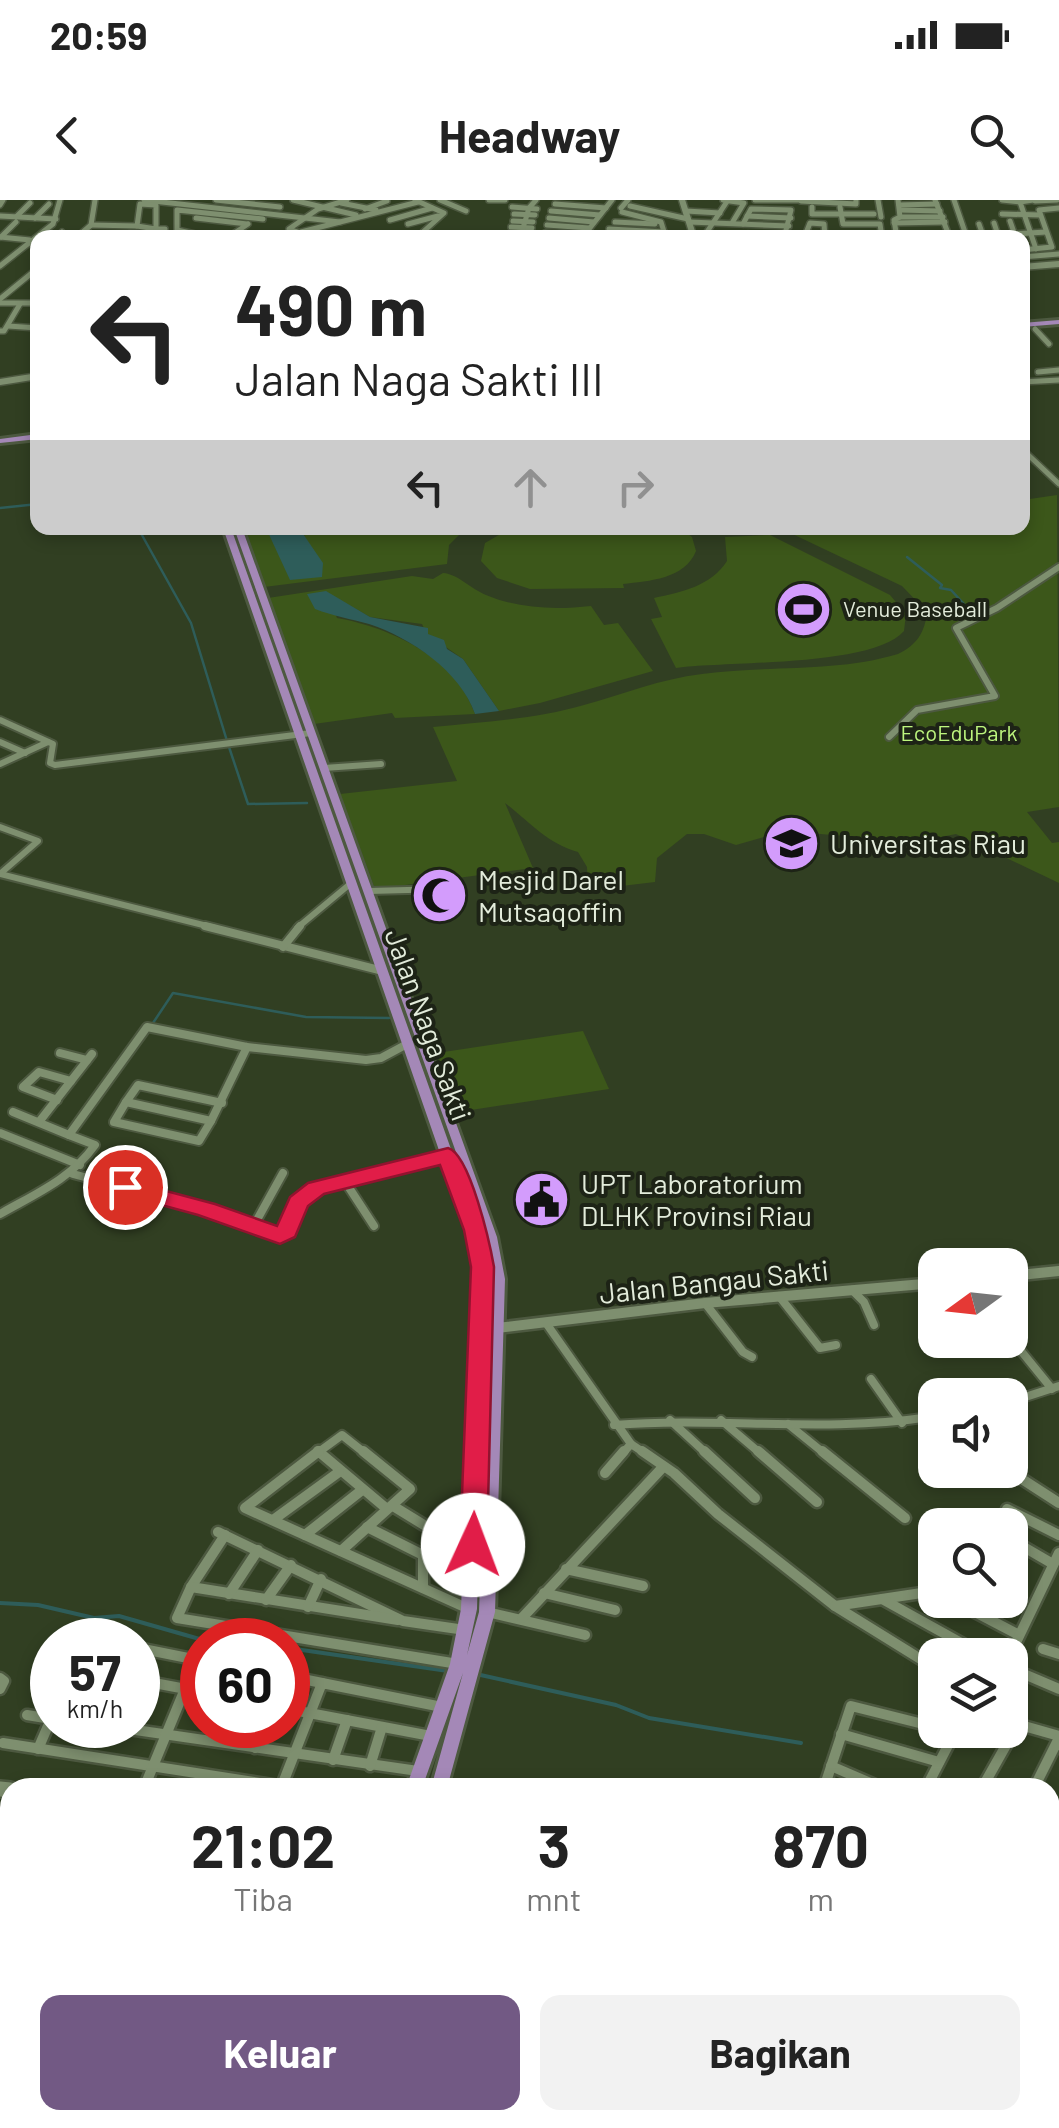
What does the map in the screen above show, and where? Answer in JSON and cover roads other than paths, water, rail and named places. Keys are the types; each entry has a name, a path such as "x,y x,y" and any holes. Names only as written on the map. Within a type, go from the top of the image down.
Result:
{"main road":[{"path":"682,200 691,230"},
{"path":"1030,327 1059,325"},
{"path":"1030,329 1059,325"},
{"path":"0,382 30,377"},
{"path":"0,438 30,434"},
{"name":"Jalan Naga Sakti","path":"230,535 369,891 489,1229 497,1270 497,1328 465,1630 444,1707 416,1778"},
{"name":"Jalan Naga Sakti","path":"240,535 350,884 482,1254 486,1612 442,1778"}],"street":[{"path":"46,230 56,220 60,200"},
{"path":"85,230 91,225 95,200"},
{"path":"144,200 231,201 282,207"},
{"path":"246,203 258,200 282,207"},
{"path":"291,230 318,209 347,200"},
{"path":"369,200 398,206"},
{"path":"440,200 466,212"},
{"path":"454,206 462,200"},
{"path":"489,200 505,200"},
{"path":"525,200 537,201"},
{"path":"590,206 595,200"},
{"path":"548,222 590,228 612,200"},
{"path":"618,230 609,229 622,210 636,200"},
{"path":"657,200 661,213"},
{"path":"755,200 756,206 802,209 801,201 868,212"},
{"path":"812,207 810,214 856,204 856,200"},
{"path":"878,200 882,230"},
{"path":"954,200 963,230"},
{"path":"1002,200 1054,200 1059,208 1040,210 1040,214 1055,249"},
{"path":"273,213 298,201 318,209 360,216"},
{"path":"334,201 381,211"},
{"path":"366,208 385,201"},
{"path":"315,230 417,201 444,213 425,230"},
{"path":"512,221 537,201"},
{"path":"688,218 720,201 744,203 732,224"},
{"path":"709,230 720,213 720,201"},
{"path":"218,202 340,222"},
{"path":"208,214 218,202"},
{"path":"546,230 556,202 606,208"},
{"path":"1020,202 1029,230"},
{"path":"0,237 30,203"},
{"path":"35,218 49,204"},
{"path":"137,226 140,204 156,205 156,229"},
{"path":"632,204 714,223 789,226"},
{"path":"840,206 844,224 881,220 892,223 940,211"},
{"path":"422,230 392,219 432,208"},
{"path":"529,208 533,222"},
{"path":"523,227 529,208"},
{"path":"899,208 940,211"},
{"path":"899,208 940,211"},
{"path":"894,230 892,223 899,208"},
{"path":"178,230 177,210 247,224"},
{"path":"622,210 662,225"},
{"path":"551,211 600,215"},
{"path":"704,212 720,213"},
{"path":"1002,214 1040,214"},
{"path":"195,215 259,219 239,230"},
{"path":"189,230 195,215"},
{"path":"408,224 441,215"},
{"path":"633,224 637,216"},
{"path":"743,224 747,216 791,218 787,230"},
{"path":"0,219 56,220"},
{"path":"194,230 212,220"},
{"path":"512,221 523,227"},
{"path":"512,221 523,227"},
{"path":"1010,221 1013,230"},
{"path":"219,230 230,222"},
{"path":"523,227 533,222"},
{"path":"523,227 533,222"},
{"path":"548,222 595,222"},
{"path":"614,222 662,225"},
{"path":"807,230 810,223 824,224 824,230"},
{"path":"297,224 320,228"},
{"path":"979,224 981,230"},
{"path":"994,224 996,230"},
{"path":"91,225 165,230"},
{"path":"662,225 664,230"},
{"path":"756,230 759,225"},
{"path":"110,230 114,226"},
{"path":"1036,249 1030,233 1046,232"},
{"path":"0,237 30,240"},
{"path":"0,266 30,244"},
{"path":"1030,251 1055,249"},
{"path":"1030,252 1055,249"},
{"path":"1030,266 1059,264"},
{"path":"0,301 30,275"},
{"path":"0,301 30,303"},
{"path":"0,331 8,326 20,304"},
{"path":"8,326 30,327"},
{"path":"1035,329 1049,344"},
{"path":"1032,366 1046,381"},
{"path":"1038,372 1059,370"},
{"path":"1030,382 1059,380"},
{"path":"1030,460 1059,487"},
{"path":"889,736 917,710 995,696 956,628 997,608 1059,568"},
{"path":"0,720 53,744 50,763 55,764 305,734"},
{"path":"0,730 10,724"},
{"path":"0,742 25,753"},
{"path":"0,764 48,742"},
{"path":"324,768 381,764"},
{"path":"0,827 38,841 1,874"},
{"path":"1,874 383,971"},
{"path":"284,946 291,933 350,884"},
{"path":"369,891 446,890"},
{"path":"69,1135 147,1027 247,1048 366,1060 380,1058 408,1044"},
{"path":"222,1103 138,1085 114,1122 198,1141 222,1103 247,1048"},
{"path":"39,1122 89,1057 60,1052"},
{"path":"56,1100 22,1087 39,1072 72,1080"},
{"path":"126,1102 210,1121"},
{"path":"1,1213 73,1174 94,1146 13,1112"},
{"path":"0,1133 80,1165"},
{"path":"73,1174 206,1210 283,1236 304,1196 316,1188 448,1156"},
{"path":"253,1227 283,1173"},
{"path":"346,1183 374,1226"},
{"path":"1028,1274 1059,1271"},
{"name":"Jalan Bangau Sakti","path":"497,1328 705,1303 918,1284"},
{"path":"852,1290 864,1302 874,1325"},
{"path":"778,1296 820,1348 836,1345"},
{"path":"705,1303 745,1355 752,1357"},
{"path":"546,1323 630,1444 835,1606 918,1657"},
{"path":"1028,1358 1055,1388 1028,1396"},
{"path":"871,1380 902,1423"},
{"path":"670,1420 755,1498"},
{"path":"614,1425 721,1420 875,1427 918,1420"},
{"path":"721,1420 818,1502"},
{"path":"788,1424 905,1518"},
{"path":"340,1551 409,1490 409,1486 344,1435 336,1436 245,1505 305,1535 340,1551 422,1588 468,1609"},
{"path":"604,1473 630,1444"},
{"path":"318,1452 362,1490 424,1525"},
{"path":"522,1618 663,1467"},
{"path":"273,1520 339,1472"},
{"path":"1028,1483 1059,1502"},
{"path":"305,1535 362,1490"},
{"path":"1028,1520 1059,1535"},
{"path":"368,1527 424,1554 422,1588"},
{"path":"403,1621 221,1533 176,1614 179,1618 458,1664"},
{"path":"1028,1549 1053,1564"},
{"path":"228,1594 258,1550"},
{"path":"986,1618 1019,1636 1059,1553"},
{"path":"266,1600 291,1565"},
{"path":"566,1569 643,1586"},
{"path":"308,1607 321,1579"},
{"path":"191,1587 465,1630"},
{"path":"544,1593 615,1610"},
{"path":"835,1606 918,1593"},
{"path":"880,1598 953,1638"},
{"path":"486,1612 585,1635"},
{"path":"1043,1648 1059,1654"},
{"path":"1028,1676 1059,1689"},
{"path":"0,1678 4,1681 0,1689"},
{"path":"310,1680 444,1707"},
{"path":"310,1708 322,1682"},
{"path":"148,1778 180,1702"},
{"path":"827,1778 850,1707 855,1705 918,1723"},
{"path":"310,1712 433,1736"},
{"path":"332,1760 346,1720"},
{"path":"370,1766 382,1727"},
{"path":"1028,1727 1059,1737 1039,1778"},
{"path":"841,1734 939,1762"},
{"path":"160,1735 180,1738"},
{"path":"3,1743 231,1778"},
{"path":"255,1748 370,1766 412,1778"},
{"path":"287,1778 294,1748"},
{"path":"931,1778 945,1748"},
{"path":"987,1778 1002,1748"},
{"path":"831,1766 860,1778"}],"water":[{"path":"269,535 304,535 323,563 322,577 290,580"},
{"path":"326,591 370,617 428,628 428,634 444,640 447,649 463,659 499,711 475,714 446,670 401,638 369,624 315,609 307,594"}],"waterway":[{"path":"0,508 30,505"},
{"path":"142,535 191,623 227,741"},
{"path":"907,557 942,585 940,588 951,590 974,615"},
{"path":"1009,596 1027,584"},
{"path":"971,649 997,693"},
{"path":"972,703 993,699"},
{"path":"229,747 248,804 307,803"},
{"path":"151,1026 173,993 306,1017 389,1018"},
{"path":"0,1603 38,1605 94,1618 119,1616 180,1633"},
{"path":"310,1651 448,1671"},
{"path":"476,1674 616,1705 649,1718 801,1743"}],"place":[{"name":"Venue Baseball","path":"804,609"},
{"name":"Universitas Riau","path":"791,844"},
{"name":"Mesjid Darel Mutsaqoffin","path":"439,896"},
{"name":"UPT Laboratorium DLHK Provinsi Riau","path":"542,1200"}],"park label":[{"name":"EcoEduPark","path":"959,733"}]}
